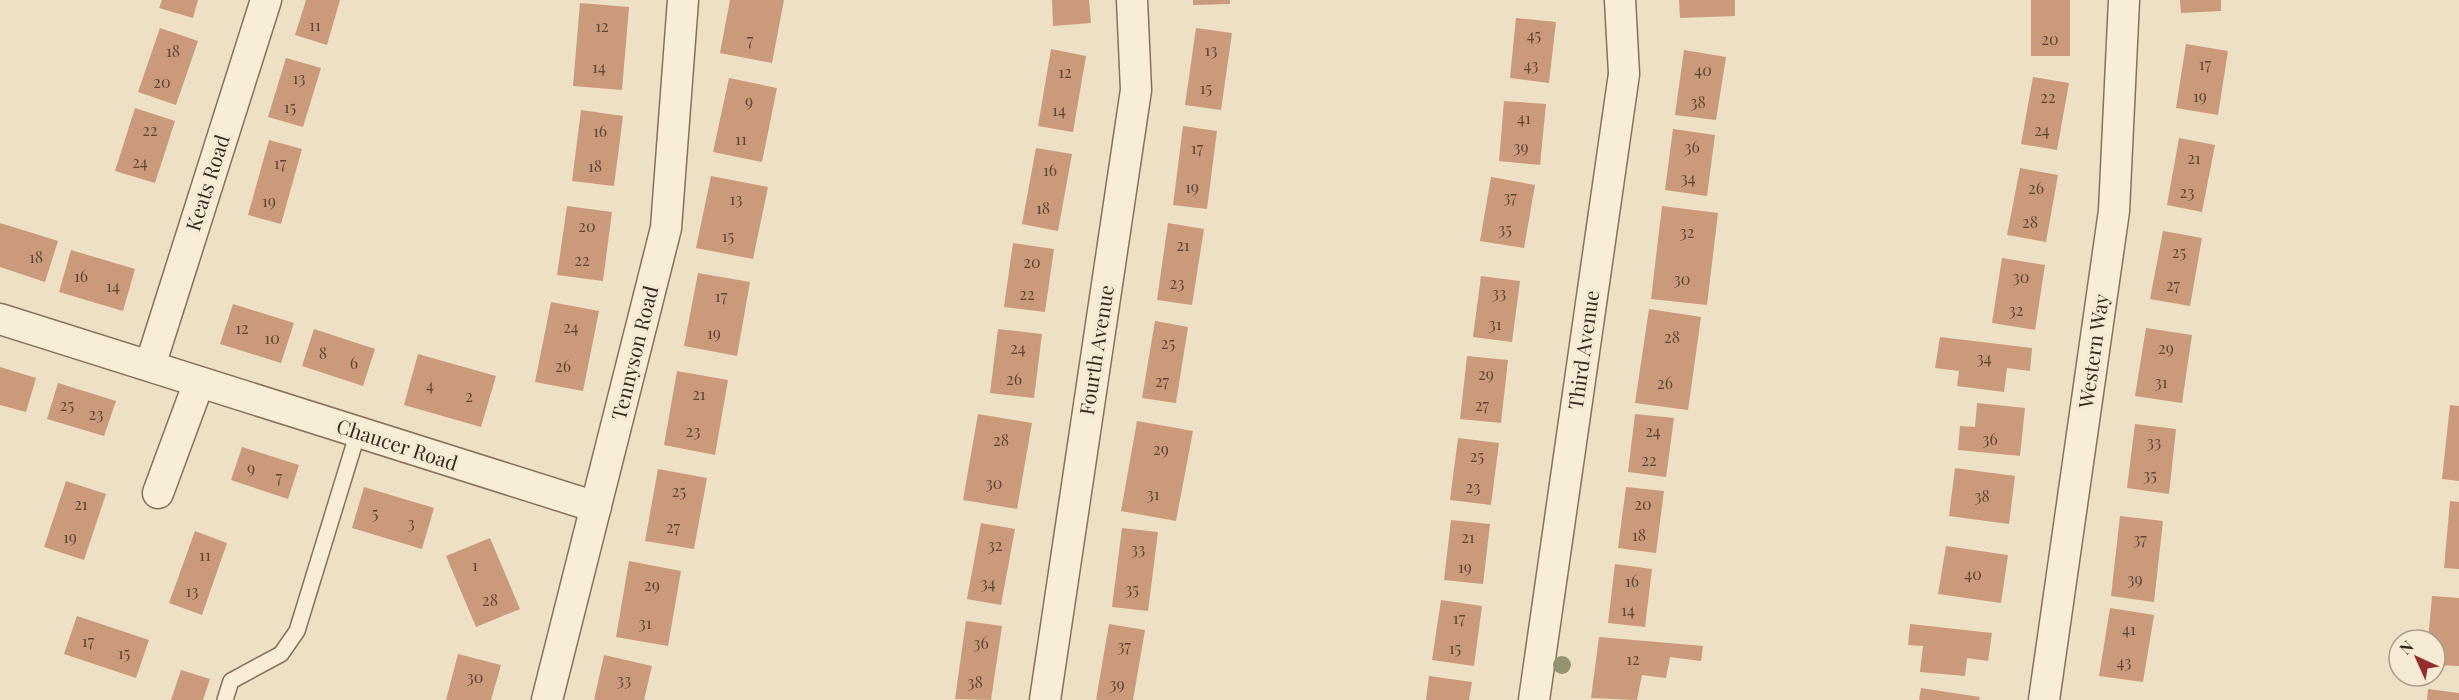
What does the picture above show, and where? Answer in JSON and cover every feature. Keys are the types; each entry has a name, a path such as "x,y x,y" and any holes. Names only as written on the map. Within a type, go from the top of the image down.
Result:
{"street":[{"name":"Keats Road","path":"150,366 266,0"},
{"name":"Tennyson Road","path":"547,700 666,228 683,0"},
{"name":"Fourth Avenue","path":"1045,700 1136,90 1132,0"},
{"name":"Third Avenue","path":"1534,700 1624,74 1620,0"},
{"name":"Western Way","path":"2044,700 2114,211 2124,0"},
{"name":"Chaucer Road","path":"0,319 596,507"},
{"path":"158,493 199,382"}],"lane":[{"path":"225,700 231,681 281,654 297,631 358,432"}],"building":[{"path":"162,0 198,0 193,18 159,8"},
{"path":"306,0 340,0 327,45 295,35"},
{"path":"730,0 784,0 772,63 720,53"},
{"path":"1052,0 1089,0 1091,23 1053,26"},
{"path":"1193,0 1230,0 1230,4 1193,5"},
{"path":"1679,0 1735,0 1735,16 1680,18"},
{"path":"2031,0 2070,0 2070,56 2031,56"},
{"path":"2180,0 2221,0 2221,11 2181,13"},
{"path":"580,3 629,7 622,90 573,86"},
{"path":"1516,18 1556,22 1549,83 1510,78"},
{"path":"160,28 198,41 176,105 138,92"},
{"path":"1196,28 1232,33 1221,110 1185,105"},
{"path":"2186,44 2228,51 2218,115 2176,108"},
{"path":"1051,49 1086,56 1073,132 1038,126"},
{"path":"1684,50 1726,57 1716,120 1675,115"},
{"path":"286,58 321,68 303,127 268,117"},
{"path":"2033,77 2069,83 2057,150 2021,144"},
{"path":"729,78 777,88 762,162 713,152"},
{"path":"1504,101 1546,104 1540,165 1499,161"},
{"path":"135,108 175,121 155,183 115,171"},
{"path":"581,110 623,116 614,186 572,181"},
{"path":"1183,126 1217,131 1207,209 1173,205"},
{"path":"1673,129 1715,135 1707,196 1665,190"},
{"path":"2179,138 2215,145 2202,212 2167,205"},
{"path":"269,140 302,149 281,224 248,215"},
{"path":"1036,148 1072,154 1058,231 1022,224"},
{"path":"2020,168 2058,175 2046,242 2007,235"},
{"path":"711,176 768,187 753,259 696,248"},
{"path":"1491,177 1535,185 1524,248 1480,241"},
{"path":"567,206 612,212 603,281 557,275"},
{"path":"1662,206 1718,213 1707,305 1651,299"},
{"path":"0,223 58,241 45,282 0,267"},
{"path":"1168,223 1204,229 1192,305 1157,300"},
{"path":"2163,231 2202,238 2190,306 2150,299"},
{"path":"1013,243 1054,249 1045,312 1004,307"},
{"path":"71,250 135,269 123,311 59,292"},
{"path":"2002,258 2045,265 2035,330 1992,323"},
{"path":"698,273 750,282 737,356 684,346"},
{"path":"1481,276 1520,281 1512,342 1473,337"},
{"path":"551,302 599,311 583,391 535,382"},
{"path":"233,304 294,323 281,363 220,344"},
{"path":"1649,309 1701,317 1688,410 1635,403"},
{"path":"1155,321 1188,327 1176,403 1142,398"},
{"path":"2146,328 2192,335 2182,403 2135,396"},
{"path":"314,329 375,349 363,386 302,366"},
{"path":"998,329 1042,334 1034,398 990,393"},
{"path":"1940,337 2032,348 2030,371 2007,368 2004,392 1957,386 1959,371 1935,368"},
{"path":"418,354 496,376 481,427 404,405"},
{"path":"1467,356 1508,360 1501,423 1460,419"},
{"path":"0,367 36,378 26,412 0,405"},
{"path":"677,371 728,380 715,455 664,445"},
{"path":"58,383 116,401 104,436 47,419"},
{"path":"1977,403 2025,408 2020,456 1958,450 1960,426 1975,427"},
{"path":"2450,405 2459,406 2459,481 2442,479"},
{"path":"978,414 1032,423 1017,509 963,500"},
{"path":"1635,414 1674,418 1666,477 1628,472"},
{"path":"1137,421 1193,431 1176,521 1121,511"},
{"path":"2135,424 2176,429 2169,494 2127,488"},
{"path":"1458,438 1499,443 1491,505 1450,500"},
{"path":"242,447 299,465 288,499 231,480"},
{"path":"1955,468 2015,476 2009,524 1949,516"},
{"path":"658,469 707,478 694,549 645,541"},
{"path":"66,481 106,494 84,560 44,547"},
{"path":"364,487 434,508 422,549 352,528"},
{"path":"1626,487 1664,491 1656,553 1618,548"},
{"path":"2450,501 2459,502 2459,569 2444,568"},
{"path":"2120,516 2163,521 2154,602 2111,596"},
{"path":"1451,520 1490,524 1483,584 1444,580"},
{"path":"981,523 1015,529 1001,605 967,599"},
{"path":"1122,528 1158,532 1148,611 1112,607"},
{"path":"195,531 227,543 202,615 169,603"},
{"path":"490,538 520,609 476,627 446,556"},
{"path":"1946,546 2008,555 2001,603 1938,594"},
{"path":"629,561 681,571 668,646 616,637"},
{"path":"1615,564 1652,569 1645,627 1608,623"},
{"path":"2432,596 2459,598 2459,666 2447,666 2447,628 2429,628"},
{"path":"1441,600 1482,606 1474,666 1432,660"},
{"path":"2110,608 2154,615 2143,682 2099,676"},
{"path":"77,616 149,640 136,678 64,654"},
{"path":"966,621 1002,626 991,700 955,699"},
{"path":"1109,624 1145,630 1133,700 1096,700"},
{"path":"1910,624 1992,633 1988,661 1967,658 1965,676 1920,672 1923,646 1908,645"},
{"path":"1599,637 1703,646 1701,661 1670,657 1666,678 1642,675 1637,700 1591,698"},
{"path":"458,654 501,665 491,700 446,700"},
{"path":"604,655 652,666 644,700 594,700"},
{"path":"181,670 210,679 203,700 171,700"},
{"path":"1429,676 1472,682 1469,700 1426,700"},
{"path":"1921,688 1980,697 1979,700 1919,700"},
{"path":"2428,689 2459,693 2459,700 2427,700"}]}
